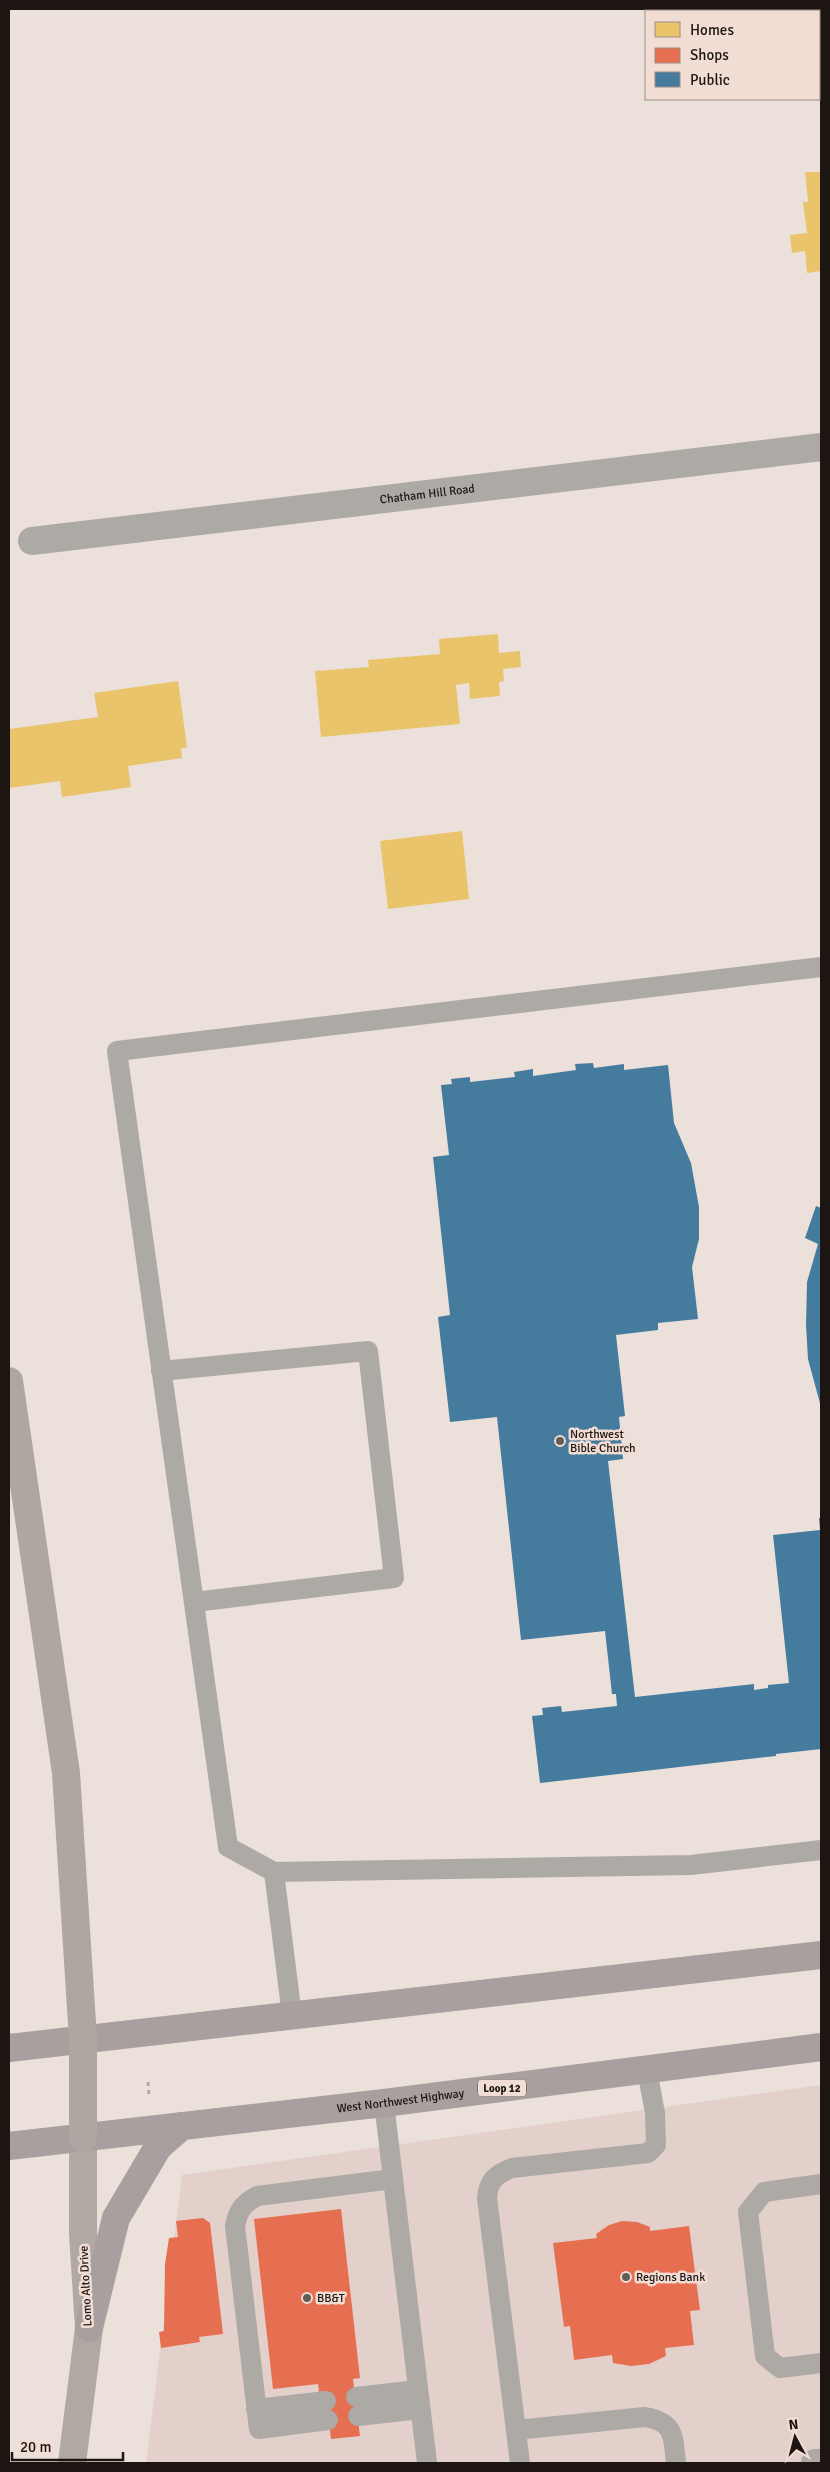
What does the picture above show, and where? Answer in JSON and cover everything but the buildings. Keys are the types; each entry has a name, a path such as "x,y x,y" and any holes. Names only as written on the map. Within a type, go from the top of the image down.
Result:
{"highway":[{"path":"9,1381 66,1773 83,2038 83,2138"}],"main road":[{"path":"9,2048 83,2038 821,1955"},
{"name":"West Northwest Highway","path":"9,2146 384,2104 821,2047"},
{"path":"89,2328 116,2218 158,2147 182,2126"},
{"name":"Lomo Alto Drive","path":"72,2463 89,2328 83,2233 83,2138"},
{"path":"816,2463 821,2463"}],"street":[{"name":"Chatham Hill Road","path":"32,541 821,447"}],"lane":[{"path":"821,967 117,1051 228,1847 274,1872 691,1864 821,1850"},
{"path":"162,1370 368,1351 394,1578 194,1602"},
{"path":"274,1872 292,2016"},
{"path":"520,2463 486,2198 488,2186 501,2172 512,2168 648,2154 656,2145 656,2137 655,2113 647,2070"},
{"path":"384,2104 427,2463"},
{"path":"327,2411 259,2429 235,2226 237,2214 244,2204 257,2196 393,2178"},
{"path":"821,2184 764,2192 748,2212 765,2356 780,2368 821,2363"},
{"path":"357,2407 419,2399"},
{"path":"516,2430 645,2417 660,2419 669,2427 671,2432 676,2463"}],"path":[{"path":"148,2082 150,2105"}],"shaded area":[{"path":"821,2085 821,2463 146,2463 182,2175"}],"place":[{"name":"Northwest Bible Church","path":"560,1441"},
{"name":"Regions Bank","path":"626,2277"},
{"name":"BB&T","path":"307,2298"}]}
